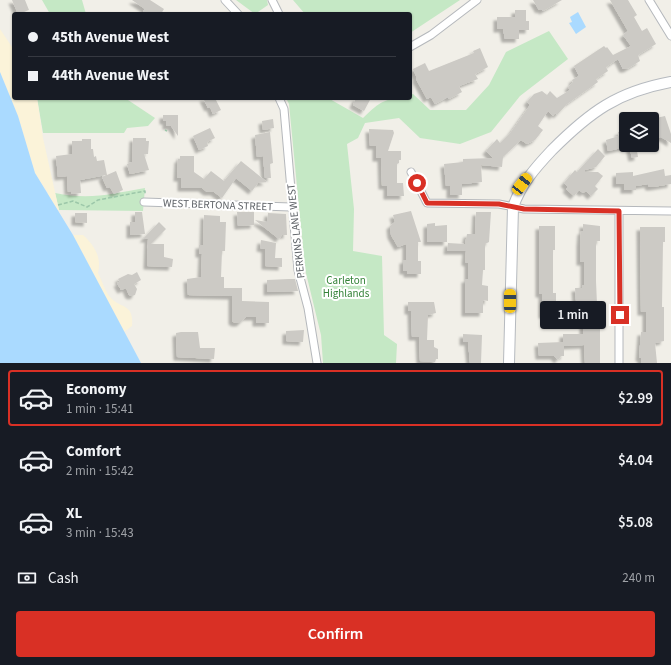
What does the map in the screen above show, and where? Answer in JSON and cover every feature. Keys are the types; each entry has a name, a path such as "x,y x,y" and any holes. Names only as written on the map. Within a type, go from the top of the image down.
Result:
{"street":[{"path":"225,0 236,12"},
{"path":"272,0 278,12"},
{"path":"412,46 431,35 477,0"},
{"path":"649,0 671,36"},
{"path":"509,363 510,266 513,207 522,184 536,167 583,120 608,104 631,93 671,82"},
{"name":"PERKINS LANE WEST","path":"281,100 284,109 291,207 298,270 308,308 316,363"},
{"path":"412,172 427,203 499,204 524,209 671,211"},
{"name":"WEST BERTONA STREET","path":"144,202 291,207"},
{"path":"619,211 620,363"}],"path":[{"path":"58,205 67,201 73,201 87,207 95,201 105,198 145,191"}],"green space":[{"path":"42,0 82,0 85,12 49,12"},
{"path":"236,0 267,0 268,5 258,12 252,12"},
{"path":"293,0 460,0 412,32 412,12 303,12"},
{"name":"Carleton Highlands","path":"549,31 568,59 520,96 491,132 460,144 420,138 399,118 365,123 358,138 347,144 354,209 353,251 382,256 384,335 397,344 396,363 323,363 321,335 305,269 289,104 287,100 332,100 363,118 379,104 388,100 412,100 413,94 430,110 466,110 489,85 506,52"},
{"path":"37,100 128,100 155,118 148,126 127,128 124,133 43,133"},
{"path":"145,188 143,211 59,210 55,193 90,196"}],"sand":[{"path":"0,29 12,47 12,100 37,100 43,138 59,210 43,211 48,193 35,173 18,116 0,72"},
{"path":"73,235 83,235 94,247 99,262 98,273 107,293 111,298 131,313 132,326 124,332"}],"water":[{"path":"578,12 586,27 576,34 569,23 572,22 570,17"},
{"path":"0,72 18,116 35,173 73,235 141,363 0,363"}],"building":[{"path":"12,0 25,0 29,10 17,12"},
{"path":"132,0 150,0 164,9 162,12 144,12 143,11 145,9"},
{"path":"533,0 562,0 543,11 541,9 539,10"},
{"path":"610,0 628,0 637,15 634,17 642,31 647,28 656,44 638,55 640,61 627,69 623,69 618,59 606,67 608,71 596,79 598,82 567,104 557,115 555,113 553,116 548,111 538,126 543,130 535,140 527,144 521,140 503,157 502,167 481,165 482,182 462,184 462,195 450,195 450,186 446,186 444,164 463,162 463,159 493,158 486,151 497,139 500,143 511,132 530,105 527,102 534,94 542,91 547,95 550,91 557,98 570,90 568,87 573,82 572,80 579,76 574,66 604,46 606,48 607,47 613,55 631,46 623,35 628,31"},
{"path":"515,10 526,10 526,21 529,21 529,30 519,30 519,39 505,39 503,29 497,29 497,17 515,17"},
{"path":"480,48 488,67 475,74 478,79 459,86 462,92 449,99 448,97 435,104 431,97 427,99 416,79 417,78 413,69 425,63 429,71 474,53 473,51"},
{"path":"204,100 216,100 221,110 213,114 210,107 208,108"},
{"path":"355,100 370,100 364,111 353,105"},
{"path":"163,115 178,115 178,136 171,126 166,126 166,121 163,121"},
{"path":"665,116 671,134 671,143 661,137 659,137 659,117"},
{"path":"273,119 274,128 263,130 262,121"},
{"path":"210,128 215,138 207,142 208,146 199,150 193,136"},
{"path":"369,129 393,130 394,133 388,151 401,151 401,160 399,160 399,163 397,164 397,183 403,183 404,196 387,196 387,186 382,186 381,158 376,158 376,146 370,146"},
{"path":"270,132 273,163 270,164 271,178 265,178 263,156 257,157 255,135"},
{"path":"619,136 619,149 608,151 606,140"},
{"path":"133,138 146,138 146,141 149,141 148,154 144,154 149,170 130,174 127,164 132,162"},
{"path":"82,139 91,139 91,149 93,149 94,157 96,156 97,161 104,160 107,175 116,171 123,190 114,194 110,187 107,188 102,177 106,175 80,180 81,193 71,194 71,191 68,192 67,176 58,177 56,156 72,154 72,141 82,141"},
{"path":"598,149 605,156 596,167 585,170 585,172 598,172 603,176 595,186 598,189 591,196 586,191 583,193 579,190 574,196 566,189 568,187 564,183 575,170 577,172"},
{"path":"631,152 637,152 638,157 632,158"},
{"path":"180,156 194,156 194,172 204,179 211,171 224,181 241,161 267,182 258,183 252,191 236,178 222,198 214,192 207,192 202,188 181,188 181,178 177,178 178,159 180,159"},
{"path":"664,169 665,176 671,175 671,184 649,187 648,184 636,186 636,190 624,190 624,184 616,184 616,173 633,172 633,176"},
{"path":"411,211 421,242 418,242 418,261 421,261 421,274 407,274 407,271 403,271 403,260 406,260 406,244 398,247 391,235 390,226 395,222 393,215"},
{"path":"135,212 142,212 145,234 130,235 130,222 135,222"},
{"path":"237,212 254,212 254,225 238,226"},
{"path":"476,212 491,212 489,242 485,244 485,270 483,270 482,285 488,286 488,301 483,300 483,313 465,313 465,279 468,279 468,263 465,262 466,251 447,251 448,243 465,244 467,234 475,234"},
{"path":"75,213 87,213 87,223 75,222"},
{"path":"268,213 286,214 287,235 282,235 279,239 255,220 267,222"},
{"path":"204,215 220,216 220,222 226,222 225,251 222,251 221,277 224,277 224,288 242,288 242,301 269,302 269,323 256,323 256,317 246,317 240,323 235,323 232,321 232,296 188,295 187,279 201,277 202,254 199,254 199,245 203,245"},
{"path":"159,222 166,229 151,244 164,244 164,257 173,259 172,267 147,266 148,239 143,239"},
{"path":"435,223 435,226 447,225 447,242 427,242 427,224"},
{"path":"583,224 600,226 600,241 596,241 596,281 600,326 600,363 585,363 584,345 564,346 564,356 561,356 558,360 554,356 539,356 538,343 563,342 563,334 583,334 583,314 577,314 575,288 582,288 582,285 584,285 584,262 580,262 580,243"},
{"path":"539,226 555,226 555,250 553,250 553,293 556,293 556,310 553,310 553,314 542,315 542,294 539,294"},
{"path":"640,227 665,227 665,242 663,242 662,307 664,307 664,341 655,343 657,363 641,363 641,358 639,358 641,332 646,332 646,312 641,312"},
{"path":"261,240 276,243 275,258 282,258 282,267 265,266 265,249 260,248"},
{"path":"137,272 141,280 134,284 137,289 135,295 132,296 129,295 126,288 121,290 117,283 120,282 118,279 128,274 132,275"},
{"path":"295,279 298,291 267,292 267,280"},
{"path":"408,302 434,302 436,313 428,315 427,340 434,340 434,347 438,349 438,359 436,359 435,362 420,361 419,337 412,337 411,311 408,311"},
{"path":"304,330 303,342 286,341 286,331"},
{"path":"198,332 200,348 215,348 214,359 177,357 176,333"},
{"path":"463,334 482,335 481,363 470,363 468,342 463,342"}],"route":[{"path":"417,183 427,203 499,204 524,209 619,211 620,315"}]}
